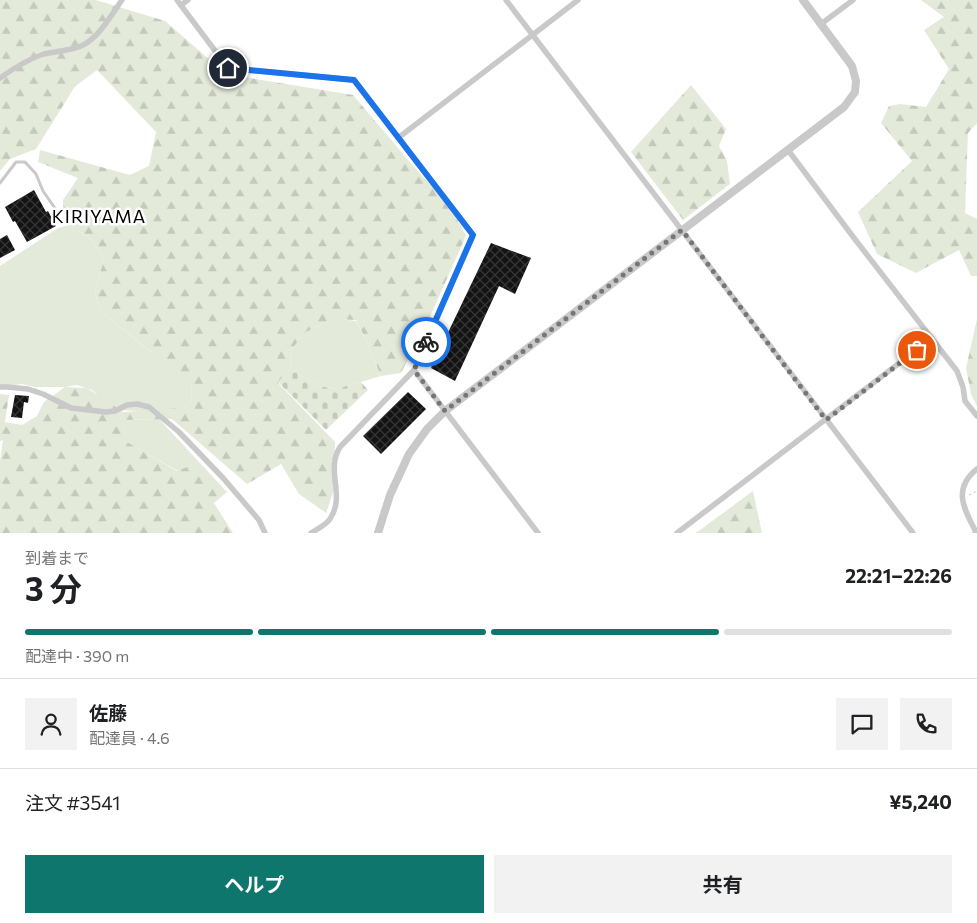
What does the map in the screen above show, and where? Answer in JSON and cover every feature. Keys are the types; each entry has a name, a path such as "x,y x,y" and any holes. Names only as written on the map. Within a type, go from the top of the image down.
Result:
{"street":[{"path":"0,78 16,66 32,58 87,44 122,0"},
{"path":"188,0 179,3 228,68 354,80 473,235 414,370 340,447 335,455 333,469 336,493 335,507 329,520 311,533"},
{"path":"506,0 913,533"},
{"path":"398,138 578,0"},
{"path":"378,533 390,495 409,454 427,429 445,411 844,107 854,92 856,81 852,66 802,0"},
{"path":"821,24 853,0"},
{"path":"788,150 958,371 965,401 977,416"},
{"path":"677,533 932,338"},
{"path":"414,370 538,533"},
{"path":"0,388 28,389 71,408 106,412 115,411 127,405 137,404 148,408 179,432 224,479 259,520 265,533"},
{"path":"975,533 964,509 962,498 964,484 977,469"}],"lane":[{"path":"0,183 16,162 25,162 36,174 44,191 59,214"}],"green space":[{"path":"0,0 96,0 165,21 226,74 353,95 450,206 466,236 429,319 401,373 381,376 356,320 333,319 306,332 291,350 290,369 278,383 335,442 333,493 326,513 299,494 281,464 247,484 172,419 123,420 125,441 177,471 199,462 227,492 214,503 233,533 0,533 0,462 3,440 0,441 0,394 9,395 5,422 22,425 37,416 44,402 65,387 87,388 123,412 182,408 192,402 191,384 99,310 95,291 104,259 90,238 64,222 63,200 78,178 38,162 40,150 130,175 149,166 156,132 97,70 74,88 36,149 10,159 0,171"},
{"path":"921,0 977,0 977,123 968,133 965,213 977,219 977,276 971,276 959,250 916,273 877,254 858,212 912,161 881,123 889,106 900,104 926,107 949,69 924,30 944,17"},
{"path":"691,85 726,129 719,146 727,161 730,184 683,220 631,152"},
{"path":"69,225 90,238 104,259 95,291 99,310 151,352 174,367 191,384 192,402 178,411 114,410 92,390 77,385 35,387 22,384 0,387 0,266 58,228"},
{"path":"334,318 356,321 381,376 337,389 319,386 290,369 291,350 306,332"},
{"path":"977,319 977,406 971,394 966,368"},
{"path":"290,369 319,386 336,389 361,382 368,390 326,430 278,382"},
{"path":"159,419 199,462 178,471 124,441 123,420"},
{"path":"753,491 762,533 696,533"}],"building":[{"path":"34,190 56,226 27,242 5,207"},
{"path":"7,235 15,250 0,258 0,239"},
{"path":"491,243 531,258 515,294 499,286 455,381 431,368"},
{"path":"408,392 426,409 381,454 363,436"},
{"path":"15,395 29,396 28,403 24,402 22,418 11,417"}],"way so far":[{"path":"426,342 414,370 445,411 682,230 826,420 917,350"}],"district":[{"name":"KIRIYAMA","path":"99,217"}],"route":[{"path":"228,68 354,80 473,235 426,342"}]}
